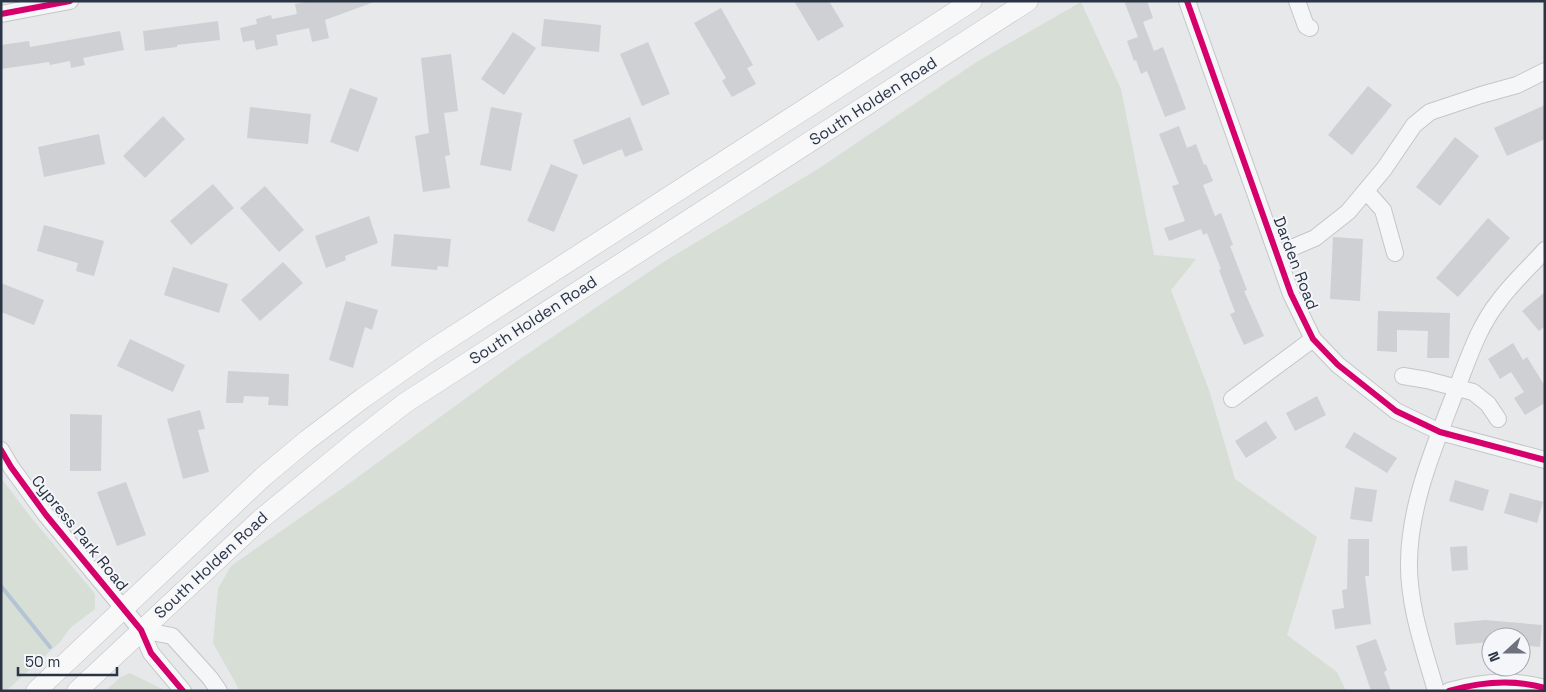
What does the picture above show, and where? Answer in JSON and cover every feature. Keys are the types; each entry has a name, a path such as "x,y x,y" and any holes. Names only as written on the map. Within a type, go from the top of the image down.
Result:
{"main road":[{"name":"South Holden Road","path":"36,691 263,477 306,441 363,398 430,351 972,1"},
{"name":"South Holden Road","path":"77,691 261,519 405,403 1028,1"}],"street":[{"path":"1,14 53,2 70,1"},
{"name":"Darden Road","path":"1187,1 1290,294 1313,339 1338,365 1396,411 1440,432 1545,460"},
{"path":"1297,1 1306,26 1310,28"},
{"path":"1276,254 1315,238 1348,212 1384,169 1414,125 1430,112 1517,85 1545,71"},
{"path":"1366,191 1383,210 1395,253"},
{"path":"1436,691 1418,628 1411,593 1409,562 1412,520 1440,432 1478,336 1498,301 1545,250"},
{"path":"1232,398 1313,339"},
{"path":"1402,376 1473,392 1488,404 1498,419"},
{"name":"Cypress Park Road","path":"1,450 46,515 142,630 151,653 184,691"},
{"path":"142,630 172,636 210,678 219,691"},
{"path":"1449,691 1496,682 1533,684 1545,688"}],"shaded area":[{"path":"1081,2 1121,89 1154,255 1196,259 1171,290 1209,390 1235,479 1317,537 1287,635 1337,672 1346,691 240,691 213,643 218,589 231,566 347,485 514,363 665,261 818,169 978,61"},
{"path":"1,478 29,515 95,594 95,609 70,628 60,642 6,691 1,691"},
{"path":"130,673 163,691 105,691 121,677"}],"building":[{"path":"311,1 374,2 325,20 329,38 312,42 309,28 276,35 278,45 256,50 254,40 243,42 240,28 257,24 256,19 271,15 272,19 297,14 295,4"},
{"path":"794,1 829,1 844,26 818,41"},
{"path":"1124,1 1147,1 1153,18 1143,22 1154,51 1163,47 1186,109 1165,117 1147,71 1141,74 1136,60 1134,61 1127,41 1138,37"},
{"path":"721,8 753,65 747,68 756,84 732,97 722,81 726,78 694,23"},
{"path":"544,19 601,25 599,52 541,46"},
{"path":"218,21 220,40 145,51 143,31"},
{"path":"120,31 124,50 83,58 85,65 71,68 70,61 50,65 49,62 1,69 1,45 29,41 30,47"},
{"path":"513,32 536,48 504,95 481,79"},
{"path":"648,42 670,94 642,106 620,54"},
{"path":"451,54 458,111 444,113 450,155 445,156 450,188 423,192 415,136 429,133 421,58"},
{"path":"1368,86 1392,105 1352,155 1328,135"},
{"path":"350,88 378,98 358,152 330,142"},
{"path":"1545,105 1545,139 1507,156 1494,128"},
{"path":"250,107 311,114 308,144 247,138"},
{"path":"491,107 522,113 511,171 480,165"},
{"path":"163,116 185,139 145,178 123,156"},
{"path":"630,117 643,150 625,157 622,149 583,165 573,140"},
{"path":"1179,126 1187,148 1196,144 1213,181 1203,185 1215,216 1221,213 1233,245 1230,246 1247,290 1244,291 1264,336 1244,345 1230,314 1235,312 1207,233 1203,235 1201,229 1169,241 1164,228 1185,221 1172,186 1179,184 1159,134"},
{"path":"99,134 105,164 44,177 38,147"},
{"path":"1455,137 1479,156 1440,206 1416,187"},
{"path":"551,164 578,175 554,232 527,221"},
{"path":"213,184 234,208 191,245 170,221"},
{"path":"265,186 304,230 279,252 240,208"},
{"path":"369,216 378,243 345,256 346,260 326,268 315,236"},
{"path":"1488,218 1510,238 1458,297 1436,278"},
{"path":"44,225 104,241 94,276 76,271 78,263 37,251"},
{"path":"394,234 451,239 448,267 438,266 437,270 391,266"},
{"path":"1333,237 1363,239 1360,301 1330,299"},
{"path":"283,262 303,283 260,321 241,300"},
{"path":"173,267 228,284 219,313 164,295"},
{"path":"1,283 44,300 34,325 1,312"},
{"path":"1545,292 1545,326 1539,331 1522,311"},
{"path":"346,301 378,310 372,330 365,327 353,368 329,360"},
{"path":"1378,311 1450,313 1449,358 1427,358 1428,331 1397,330 1397,352 1377,351"},
{"path":"130,339 185,365 173,392 117,366"},
{"path":"1513,343 1523,360 1527,357 1545,386 1545,403 1525,415 1514,398 1524,392 1511,372 1500,379 1488,359"},
{"path":"228,371 289,374 288,406 268,405 269,397 244,396 243,403 226,403"},
{"path":"1317,396 1326,415 1295,431 1286,413"},
{"path":"200,410 205,429 198,430 209,472 183,479 167,419"},
{"path":"70,414 102,415 101,471 70,471"},
{"path":"1266,421 1277,438 1246,458 1235,441"},
{"path":"1354,432 1397,458 1387,473 1345,447"},
{"path":"1455,480 1489,490 1483,511 1449,501"},
{"path":"126,482 146,535 117,546 97,492"},
{"path":"1355,487 1377,490 1372,522 1350,519"},
{"path":"1510,493 1543,502 1537,523 1504,513"},
{"path":"1348,539 1369,539 1369,576 1365,576 1371,624 1335,629 1332,610 1344,608 1342,590 1347,589"},
{"path":"1467,546 1468,570 1452,571 1450,547"},
{"path":"1485,620 1542,625 1540,647 1531,646 1531,627 1481,627 1481,643 1456,645 1454,623"},
{"path":"1376,639 1387,670 1384,672 1391,691 1371,691 1356,646"}],"waterway":[{"path":"1,586 50,647"}],"cycle path":[{"path":"1,14 70,1"},
{"path":"1187,1 1291,294 1313,339 1338,365 1396,411 1440,432 1545,460"},
{"path":"1,450 46,515 141,630 151,653 183,691"},
{"path":"1449,691 1473,685 1497,683 1521,683 1545,688"}]}
